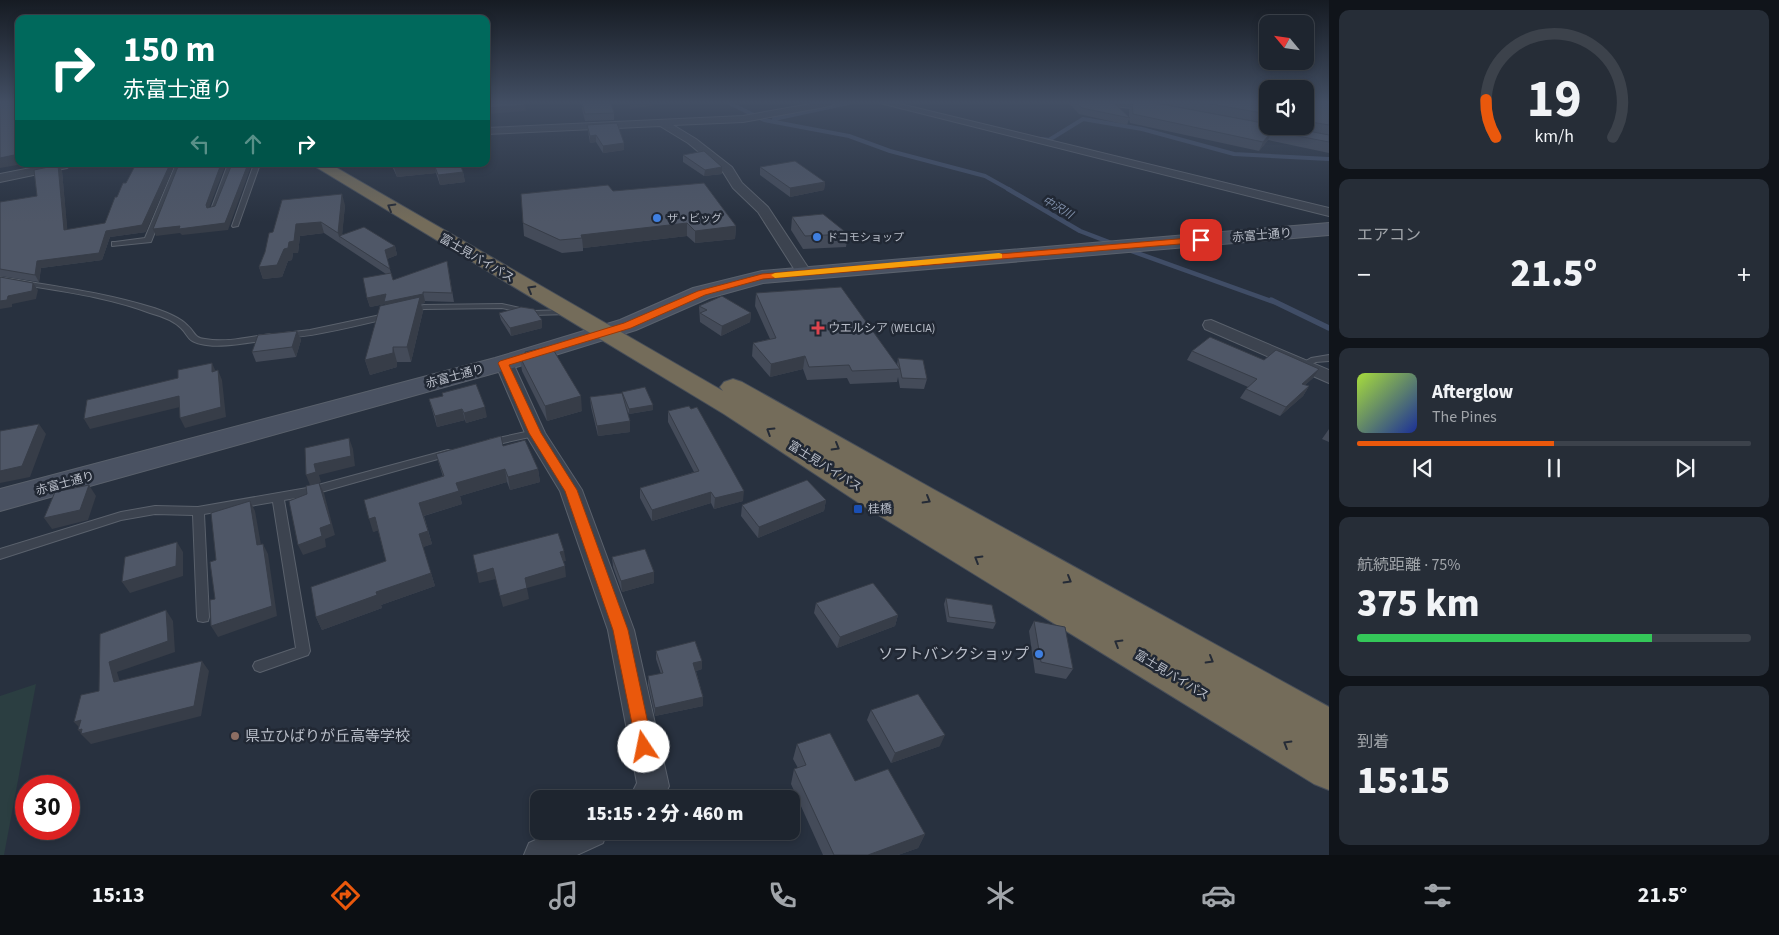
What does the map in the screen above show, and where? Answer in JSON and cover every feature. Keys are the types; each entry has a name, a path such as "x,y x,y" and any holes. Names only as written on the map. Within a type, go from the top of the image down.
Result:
{"highway":[{"name":"富士見バイパス","path":"325,167 570,312 615,329 733,408 870,495 1329,770"},
{"name":"富士見バイパス","path":"347,167 615,329 931,502 1329,728"}],"street":[{"path":"694,143 728,170 737,184 763,210 803,272"},
{"path":"1048,143 1329,212"},
{"path":"0,178 53,167"},
{"name":"赤富士通り","path":"0,500 504,363 615,329 701,293 762,277 803,272 1325,231"},
{"path":"1211,325 1329,377"},
{"path":"504,363 535,433 571,490 621,630 652,786 650,790"},
{"path":"541,855 572,840"}],"lane":[{"path":"114,244 148,240 179,167"},
{"path":"213,212 230,167"},
{"path":"235,226 256,167"},
{"path":"0,279 101,297 168,316 185,327 190,337 203,342 229,342 310,333 424,307 502,306 533,313 570,312"},
{"path":"1304,365 1314,360 1329,358"},
{"path":"476,446 535,433"},
{"path":"0,554 121,516 155,510 198,512 307,492 457,450"},
{"path":"260,666 303,651 278,497"},
{"path":"198,512 203,617"}],"shaded area":[{"path":"36,684 19,775 15,775 15,796 4,855 0,855 0,696"}],"building":[{"path":"0,143 15,143 15,155 0,158"},
{"path":"601,143 624,143 603,146"},
{"path":"704,151 722,167 705,170 683,155"},
{"path":"795,161 825,182 790,188 760,167"},
{"path":"58,167 64,230 105,223 115,197 117,197 123,183 126,183 134,167 169,167 142,225 106,231 99,253 37,261 35,275 0,269 0,202 37,196 34,170"},
{"path":"178,167 220,167 206,205 207,208 215,206 231,167 247,167 225,223 179,229 180,226 153,229"},
{"path":"435,167 461,167 463,172 438,175"},
{"path":"704,183 736,226 695,231 687,223 581,235 582,238 560,240 523,223 521,194 608,185 613,191"},
{"path":"342,194 338,233 321,222 296,224 294,241 289,242 288,248 284,249 277,265 259,267 265,252 269,233 273,232 282,200"},
{"path":"823,214 848,234 805,236 792,217"},
{"path":"364,227 395,246 385,250 390,269 339,236"},
{"path":"447,261 452,293 423,292 423,294 384,302 386,294 367,298 363,278 391,273 393,280"},
{"path":"0,277 33,283 32,291 8,296 7,300 0,301"},
{"path":"841,287 900,369 852,371 849,365 809,367 805,356 771,364 753,343 776,338 756,293"},
{"path":"722,296 751,313 722,326 700,313 707,310 699,306"},
{"path":"420,297 407,347 393,347 393,353 365,360 380,306"},
{"path":"521,307 534,309 542,320 510,328 499,313"},
{"path":"297,331 292,347 252,352 258,335"},
{"path":"1210,337 1264,360 1276,350 1319,369 1302,384 1309,386 1286,407 1246,389 1257,379 1192,351"},
{"path":"551,346 581,396 545,406 520,357 526,355 525,352"},
{"path":"898,358 923,360 927,379 902,378"},
{"path":"212,363 212,372 218,370 221,407 180,418 179,396 84,419 87,400 178,378 178,370"},
{"path":"476,384 485,407 464,413 462,409 435,416 429,399 443,396 442,393"},
{"path":"645,387 653,405 629,409 622,392"},
{"path":"622,393 630,421 597,426 590,397"},
{"path":"689,406 691,409 697,407 744,491 715,498 711,492 652,510 640,488 699,471 668,411"},
{"path":"39,424 22,466 0,471 0,431"},
{"path":"501,436 503,446 525,440 538,469 508,477 505,469 456,483 459,491 419,503 428,531 419,534 431,573 376,592 377,595 316,617 311,587 386,561 375,517 369,519 364,500 444,476 436,454"},
{"path":"349,438 351,456 314,464 316,472 306,475 305,448"},
{"path":"807,480 826,500 759,527 742,505"},
{"path":"319,483 331,524 320,528 322,536 298,545 289,501 307,494 306,486"},
{"path":"89,485 80,510 44,518 55,492"},
{"path":"250,501 257,545 263,544 272,606 211,626 210,600 215,599 210,562 216,560 211,513"},
{"path":"558,533 564,551 560,552 565,566 525,578 527,588 500,596 493,568 477,573 473,555"},
{"path":"177,542 176,566 122,582 125,557"},
{"path":"645,549 654,572 621,581 612,557"},
{"path":"873,583 898,615 840,637 816,603"},
{"path":"946,598 992,605 996,623 949,617"},
{"path":"166,610 168,641 109,662 114,682 202,661 194,706 81,734 82,729 78,730 81,720 74,722 81,695 99,691 100,634"},
{"path":"1034,621 1065,627 1073,669 1041,662"},
{"path":"695,641 702,661 693,663 703,697 655,708 648,676 663,673 656,651"},
{"path":"918,694 945,735 895,753 871,710"},
{"path":"830,733 855,781 888,769 925,834 868,855 834,855 794,769 806,765 797,744"}],"waterway":[{"name":"中沢川","path":"868,143 890,151 985,176 1010,190"},
{"name":"中沢川","path":"1193,143 1234,154 1329,159"},
{"name":"中沢川","path":"1008,189 1080,231 1114,244"},
{"name":"中沢川","path":"1126,249 1274,302"},
{"name":"中沢川","path":"1271,300 1329,328"}],"slow traffic":[{"path":"775,275 999,256"}],"place":[{"name":"ザ・ビッグ","path":"657,218"},
{"name":"ドコモショップ","path":"817,237"},
{"name":"ウエルシア (WELCIA)","path":"818,328"},
{"name":"桂橋","path":"858,509"},
{"name":"ソフトバンクショップ","path":"1039,654"},
{"name":"県立ひばりが丘高等学校","path":"235,736"}],"route":[{"path":"644,747 621,630 571,490 535,433 504,363 628,326 701,293 762,277 811,271 1201,240"}]}
